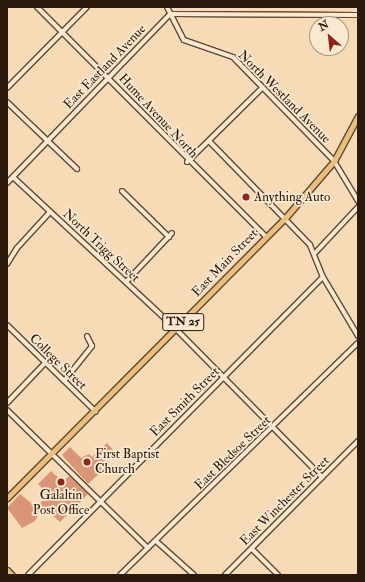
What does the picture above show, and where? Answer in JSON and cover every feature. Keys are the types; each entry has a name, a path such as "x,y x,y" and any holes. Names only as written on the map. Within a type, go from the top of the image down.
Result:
{"main road":[{"name":"East Main Street","path":"7,498 96,412 286,217 334,161 358,116"},
{"path":"7,570 12,575"}],"street":[{"name":"Hume Avenue North","path":"37,7 108,78 187,162 266,237"},
{"path":"7,88 87,7"},
{"name":"North Westland Avenue","path":"166,7 184,40 233,57 334,161 358,201"},
{"path":"170,14 358,15"},
{"name":"East Eastland Avenue","path":"7,183 170,14"},
{"path":"187,162 262,88"},
{"path":"7,102 46,141 77,169"},
{"path":"209,141 286,217 315,252 323,277 358,336"},
{"name":"North Trigg Street","path":"13,177 176,329 322,477"},
{"path":"122,191 169,237"},
{"path":"315,252 358,207"},
{"path":"7,264 16,248 50,212"},
{"path":"126,282 172,233"},
{"name":"East Smith Street","path":"28,575 323,277"},
{"name":"College Street","path":"7,325 96,412"},
{"path":"64,381 92,346 87,336"},
{"name":"East Bledsoe Street","path":"120,575 274,427 358,343"},
{"path":"7,403 45,363"},
{"path":"7,410 54,454 148,548"},
{"name":"East Winchester Street","path":"225,575 358,442"},
{"path":"156,541 194,575"},
{"path":"252,549 278,575"}],"building":[{"name":"First Baptist Church","path":"107,443 114,451 99,466 106,473 101,472 88,484 62,455 70,447 81,458 89,454 92,457"},
{"path":"51,471 63,482 69,476 88,494 60,522 43,507 35,521 22,528 7,508 20,494 36,507 49,495 38,484"}],"place":[{"name":"Anything Auto","path":"246,197"},
{"name":"First Baptist Church","path":"87,462"},
{"name":"Galaltin Post Office","path":"61,482"}]}
